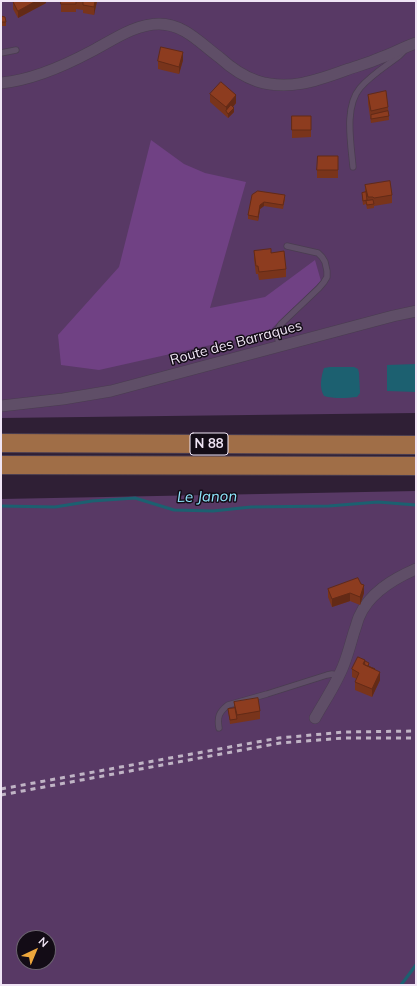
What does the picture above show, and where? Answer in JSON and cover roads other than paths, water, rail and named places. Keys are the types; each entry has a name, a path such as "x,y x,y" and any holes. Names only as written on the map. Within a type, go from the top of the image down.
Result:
{"highway":[{"name":"N 88","path":"1,443 416,446"},
{"name":"N 88","path":"1,465 416,466"}],"street":[{"path":"1,83 52,70 126,33 146,26 158,24 171,26 191,34 232,68 249,78 276,85 300,84 320,80 381,58 416,42"},
{"name":"Route des Barraques","path":"1,406 63,399 118,389 416,311"},
{"path":"315,718 344,664 358,618 365,605 387,585 399,577 416,569"}],"lane":[{"path":"353,167 350,130 353,100 364,84 403,53 403,48"},
{"path":"1,53 16,50"},
{"path":"280,346 277,329 324,282 327,277 325,262 318,253 287,246"},
{"path":"219,728 218,718 223,709 228,705 327,675 339,675"}],"water":[{"path":"416,364 416,392 387,391 387,365"},
{"path":"354,367 358,369 360,393 357,397 336,398 324,396 321,386 322,375 324,368"}],"waterway":[{"name":"Le Janon","path":"1,506 55,507 92,501 135,498 174,510 213,511 251,507 329,506 378,502 416,505"},
{"path":"401,985 416,965"}],"railway":[{"path":"1,789 279,738 345,732 416,731"},
{"path":"1,795 280,743 344,738 416,738"}]}
